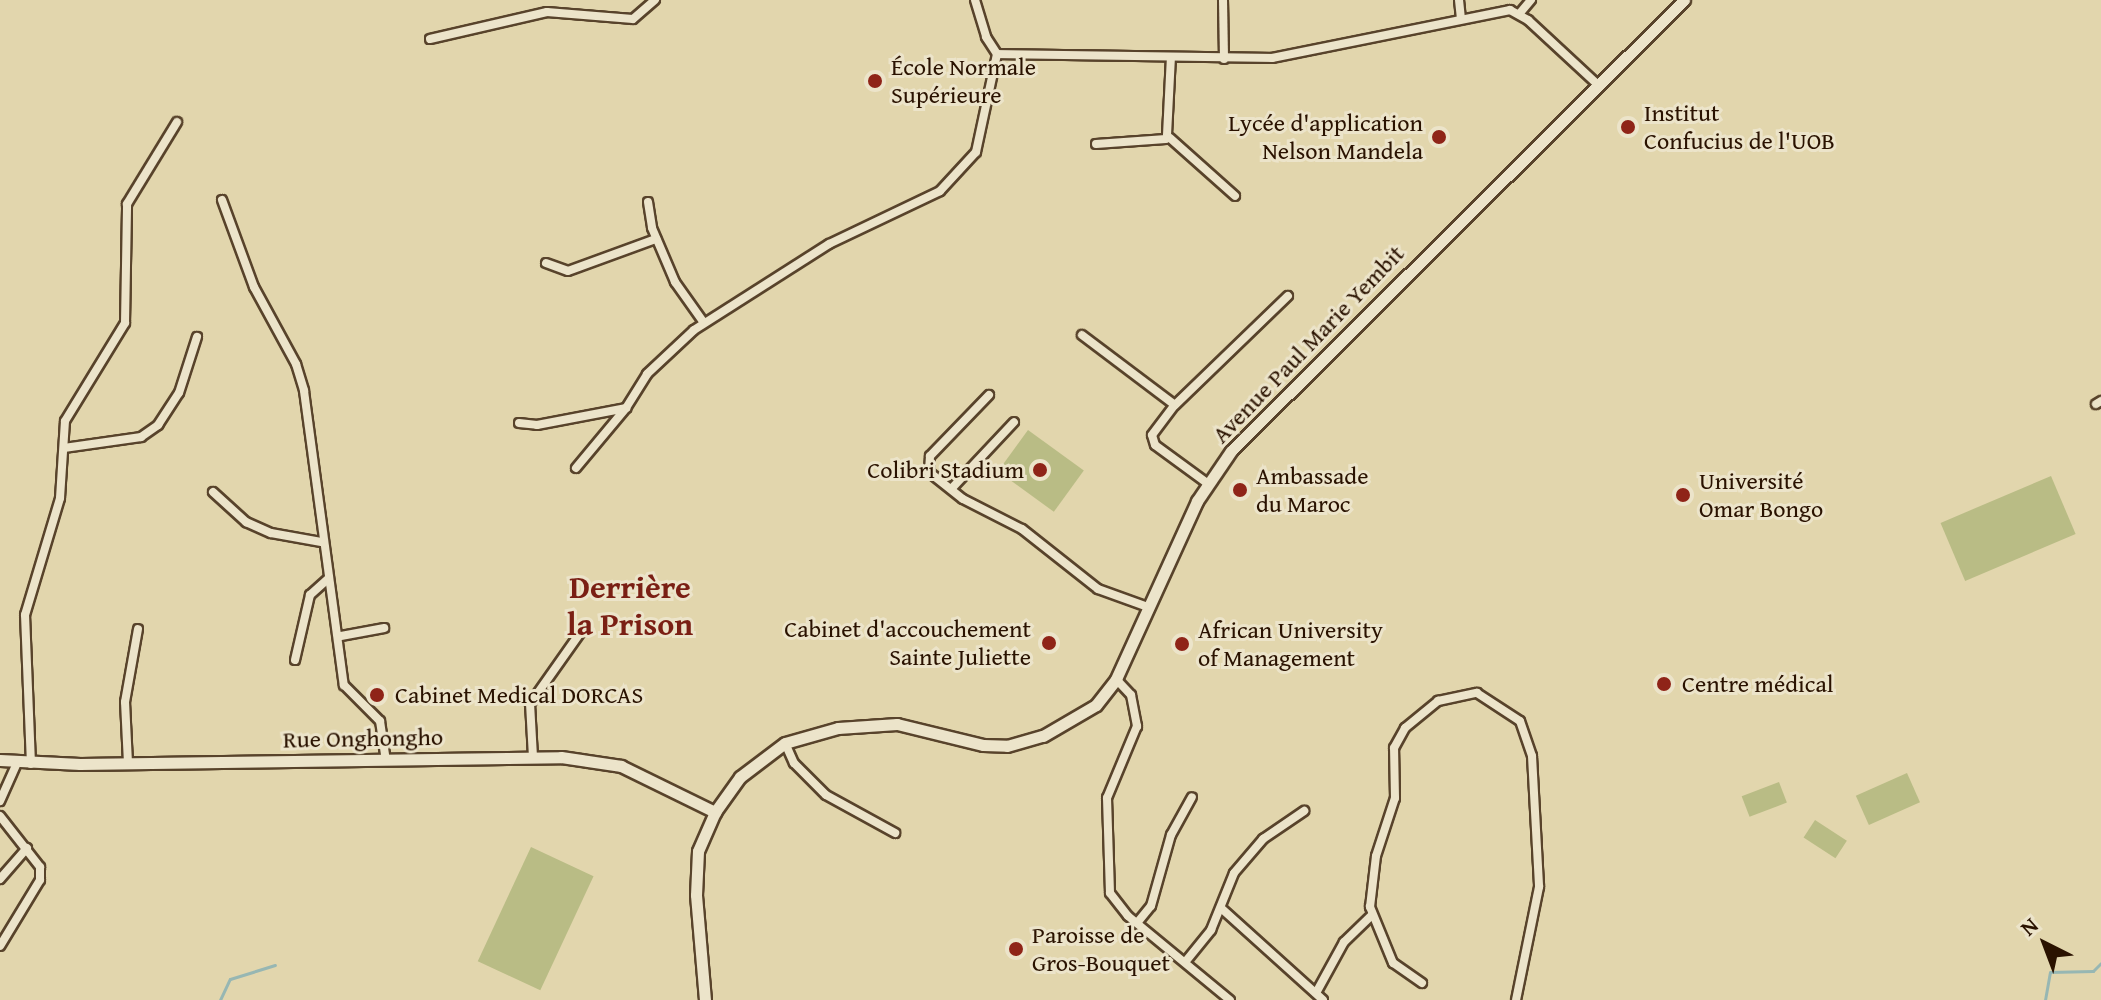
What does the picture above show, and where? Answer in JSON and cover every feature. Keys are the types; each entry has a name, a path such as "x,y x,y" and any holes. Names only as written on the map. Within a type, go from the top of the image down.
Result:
{"main road":[{"name":"Avenue Paul Marie Yembit","path":"705,1000 695,878 698,851 715,812 740,777 785,743 838,728 886,724 983,745 1017,744 1081,716 1116,679 1207,483 1267,411 1684,0"},
{"name":"Rue Onghongho","path":"0,760 31,764 533,757 621,766 715,812"}],"street":[{"path":"430,39 478,32 547,12 633,19 655,0"},
{"path":"576,468 626,408 653,367 694,330 829,244 940,191 955,178 976,152 997,54 986,37 975,0"},
{"path":"1223,0 1224,59"},
{"path":"1459,0 1461,19"},
{"path":"1520,13 1531,0"},
{"path":"997,54 1224,59 1300,53 1499,11 1520,13 1597,84"},
{"path":"1168,137 1171,57"},
{"path":"31,764 25,615 60,498 70,408 125,323 127,204 177,122"},
{"path":"1096,144 1168,137 1235,196"},
{"path":"222,200 254,287 296,364 304,391 321,542 341,636 344,685 380,721 386,761"},
{"path":"648,202 656,239 675,282 704,323"},
{"path":"546,263 568,271 656,239"},
{"path":"1207,483 1155,445 1156,426 1288,296"},
{"path":"1082,335 1175,405"},
{"path":"64,448 141,437 158,425 179,393 197,337"},
{"path":"989,395 927,461 929,472 953,487 963,499 1022,529 1098,589 1148,607"},
{"path":"519,423 537,425 626,408"},
{"path":"953,487 1014,422"},
{"path":"213,492 246,522 271,533 321,542"},
{"path":"295,660 310,595 328,579"},
{"path":"533,757 530,704 585,626"},
{"path":"341,636 384,628"},
{"path":"128,763 125,702 138,629"},
{"path":"1116,679 1131,695 1137,726 1107,798 1107,876 1118,906 1230,1000"},
{"path":"1422,983 1393,963 1372,915 1373,869 1395,798 1396,742 1412,721 1444,698 1470,693 1490,698 1523,727 1535,793 1539,887 1516,1000"},
{"path":"785,743 794,763 833,801 895,833"},
{"path":"0,801 17,763"},
{"path":"1137,923 1151,906 1171,835 1192,797"},
{"path":"1186,961 1206,938 1242,863 1273,830 1304,811"},
{"path":"0,816 40,867 40,880 0,946"},
{"path":"0,879 27,848"},
{"path":"1221,908 1323,1000"},
{"path":"1316,993 1344,942 1372,915"}],"green space":[{"name":"Colibri Stadium","path":"1028,430 1084,471 1054,512 998,471"},
{"path":"2051,476 2076,534 1965,581 1941,523"},
{"path":"1907,773 1920,802 1869,825 1856,796"},
{"path":"1779,782 1787,803 1750,817 1742,796"},
{"path":"1815,820 1847,841 1835,858 1804,838"},
{"path":"531,847 594,876 540,990 478,961"}],"waterway":[{"path":"2045,1000 2050,972 2093,971 2101,963"},
{"path":"220,1000 230,979 275,965"}],"place":[{"name":"École Normale Supérieure","path":"875,81"},
{"name":"Institut Confucius de l'UOB","path":"1628,127"},
{"name":"Lycée d'application Nelson Mandela","path":"1439,137"},
{"name":"Colibri Stadium","path":"1040,470"},
{"name":"Ambassade du Maroc","path":"1240,490"},
{"name":"Université Omar Bongo","path":"1683,495"},
{"name":"Cabinet d'accouchement Sainte Juliette","path":"1049,643"},
{"name":"African University of Management","path":"1182,644"},
{"name":"Centre médical","path":"1664,684"},
{"name":"Cabinet Medical DORCAS","path":"377,695"},
{"name":"Paroisse de Gros-Bouquet","path":"1016,949"}],"district":[{"name":"Derrière la Prison","path":"630,606"}]}
